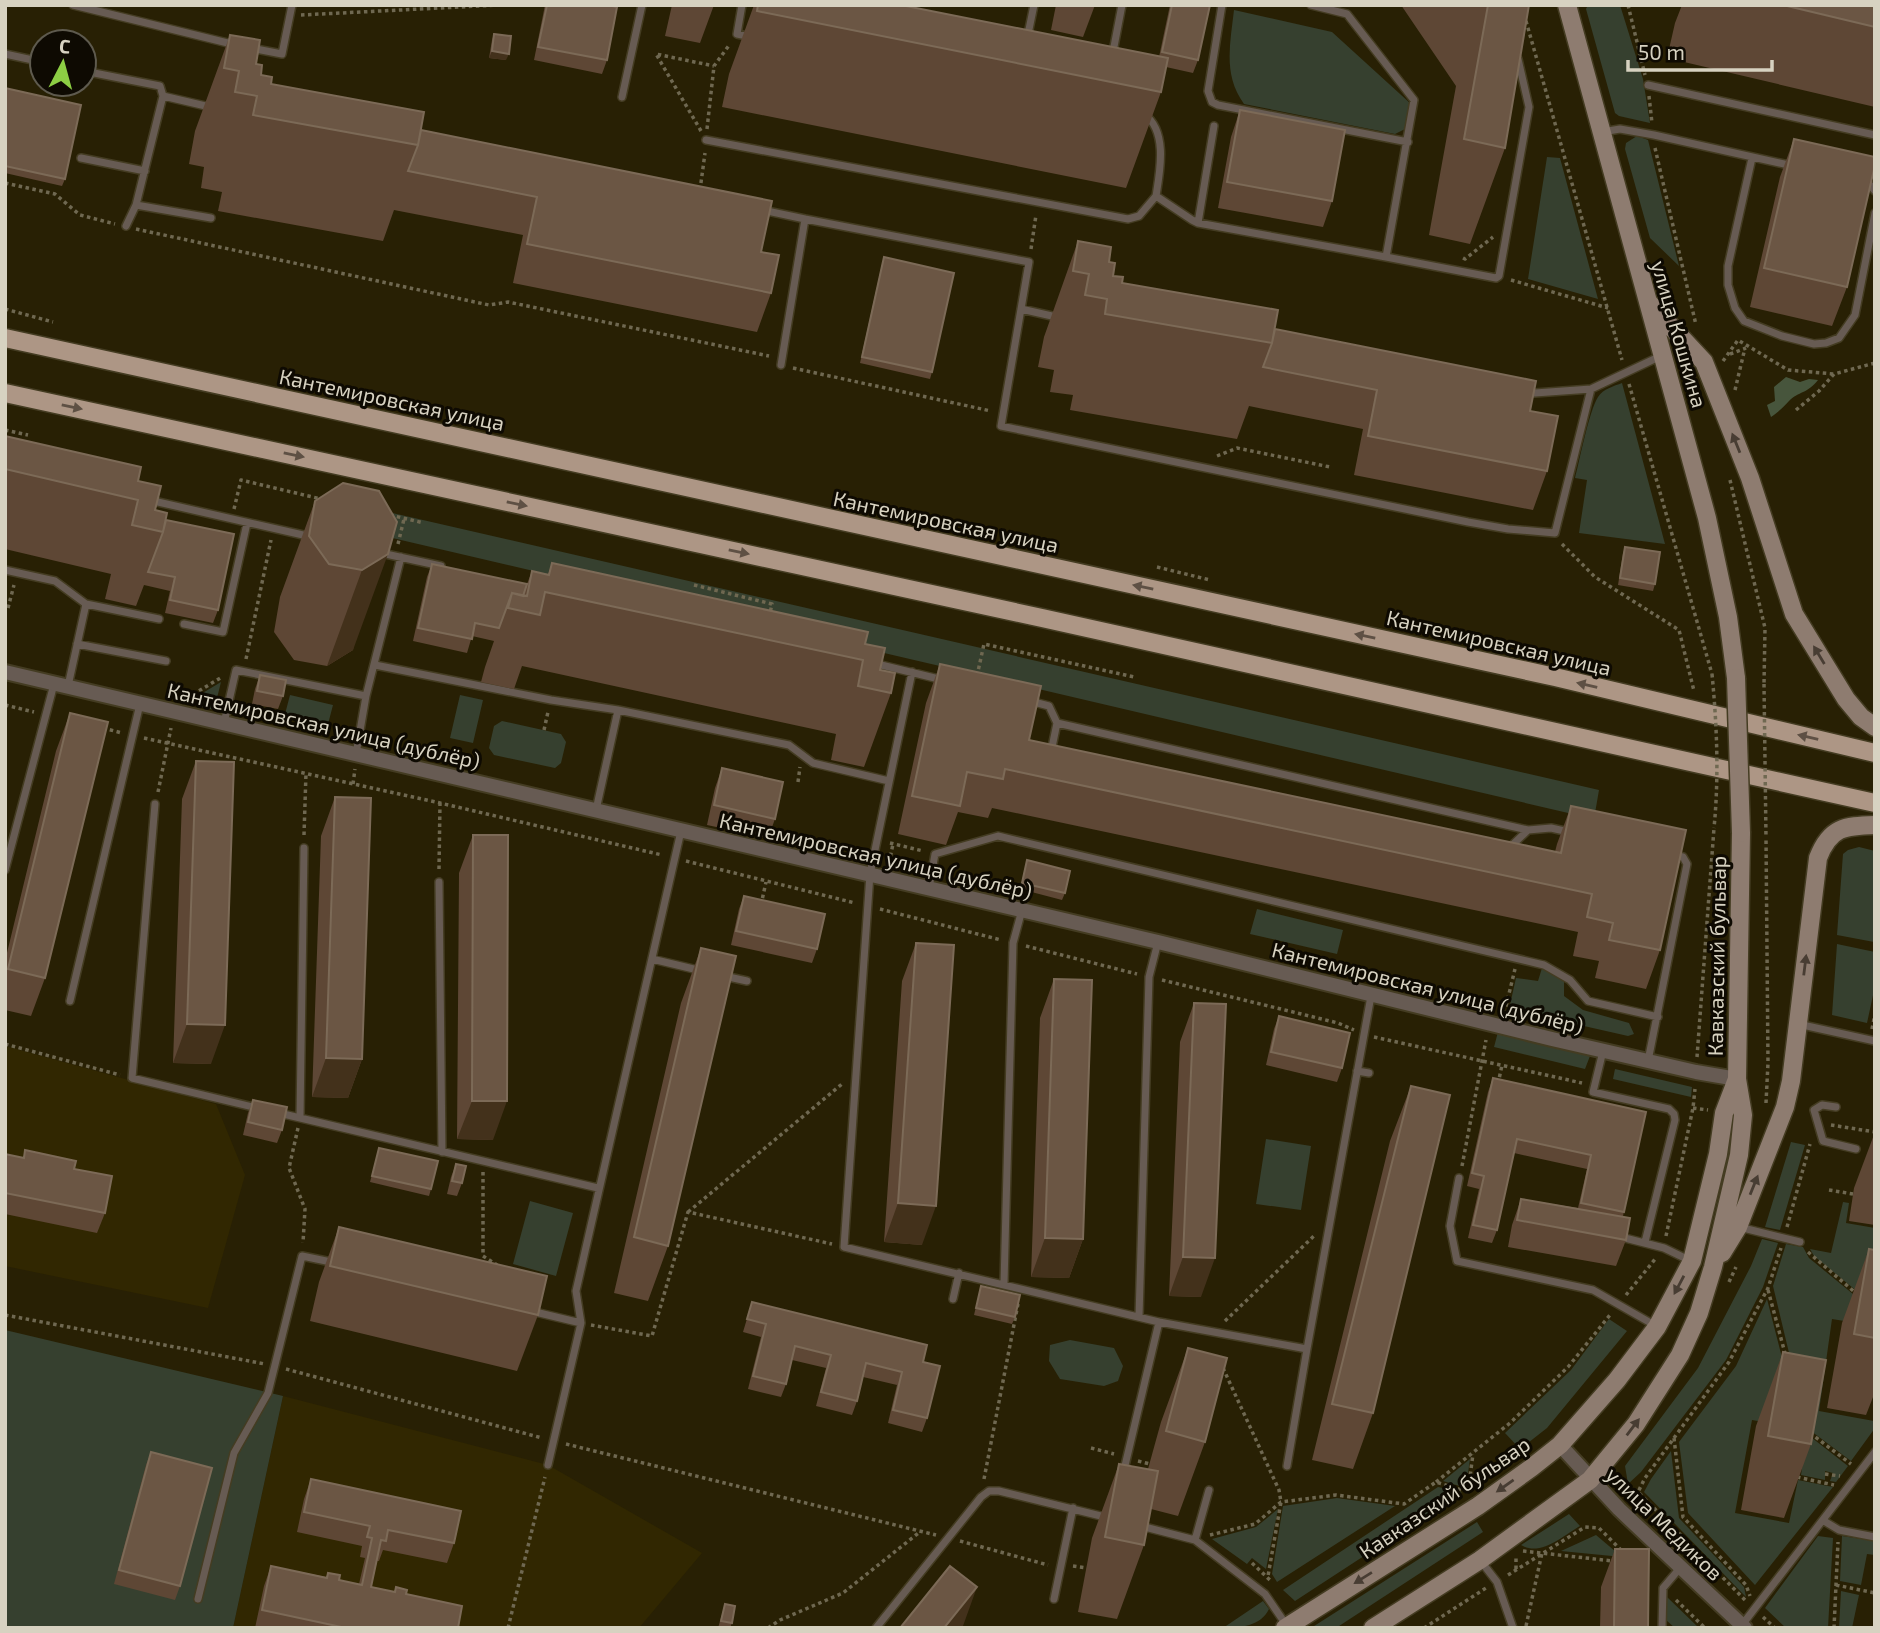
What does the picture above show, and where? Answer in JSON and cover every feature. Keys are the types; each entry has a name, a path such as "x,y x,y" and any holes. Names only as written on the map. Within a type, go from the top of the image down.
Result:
{"main road":[{"name":"улица Кошкина","path":"1567,5 1707,518 1728,617 1736,678 1741,833"},
{"path":"1647,301 1704,362 1738,448 1794,614 1846,699 1861,717 1875,727"},
{"name":"Кантемировская улица","path":"5,338 1555,677 1875,753"},
{"path":"5,393 1042,618 1875,803"},
{"path":"1713,1268 1738,1227 1785,1107 1791,1081 1818,858 1831,834 1852,826 1875,825"},
{"name":"Кавказский бульвар","path":"1373,1628 1480,1560 1590,1480 1636,1424 1680,1355 1699,1313 1713,1268 1739,1155 1743,1115 1737,1079 1741,833"},
{"name":"Кавказский бульвар","path":"1286,1627 1478,1506 1560,1445 1617,1380 1657,1327 1692,1261 1718,1154 1724,1113 1737,1079"}],"street":[{"name":"Кантемировская улица (дублёр)","path":"5,672 1158,942 1603,1051 1737,1079"},
{"name":"улица Медиков","path":"1560,1445 1590,1480 1744,1626"}],"lane":[{"path":"73,5 282,54 292,5"},
{"path":"622,97 642,5"},
{"path":"742,5 737,34 764,39"},
{"path":"1024,50 1034,5"},
{"path":"1111,64 1122,5"},
{"path":"1222,5 1208,91 1212,102 1218,106 1408,142"},
{"path":"1311,5 1347,14 1414,100 1386,257"},
{"path":"1156,196 1198,223 1496,278 1499,276 1529,107 1515,49"},
{"path":"5,54 28,59"},
{"path":"98,74 160,86 163,96 136,205 125,226"},
{"path":"1647,85 1875,135"},
{"path":"163,96 213,108"},
{"path":"706,140 1128,219 1139,216 1156,196 1160,172 1158,133 1154,123 1146,115 1133,112"},
{"path":"1198,223 1214,126"},
{"path":"1601,132 1620,129 1654,135 1803,168"},
{"path":"81,158 145,171"},
{"path":"1752,158 1728,266 1728,285 1735,308 1744,321 1814,344 1839,338 1855,315 1875,213"},
{"path":"1855,178 1870,185 1875,191"},
{"path":"136,205 211,218"},
{"path":"752,208 1029,261 1001,426 1468,522 1555,533 1591,389"},
{"path":"781,362 805,219"},
{"path":"1021,309 1096,326 1114,339 1211,360 1267,339 1535,393 1591,389 1663,355"},
{"path":"138,498 314,538"},
{"path":"184,624 223,632 247,523"},
{"path":"369,550 455,569"},
{"path":"356,754 366,696 399,557"},
{"path":"5,570 55,581 86,604 159,619"},
{"path":"5,870 9,837 46,715 77,644 86,604"},
{"path":"77,644 166,661"},
{"path":"858,660 949,682"},
{"path":"375,665 789,745 813,762 889,781"},
{"path":"225,723 236,670 366,696"},
{"path":"912,672 870,874 844,1247 1159,1322 1307,1349"},
{"path":"1024,700 1049,706 1057,723 1050,755 1063,758"},
{"path":"70,1000 140,704"},
{"path":"596,810 618,710"},
{"path":"1057,723 1528,830 1551,828 1574,833"},
{"path":"155,804 132,1079 261,1109"},
{"path":"1503,854 1528,830"},
{"path":"548,1465 581,1324 576,1291 681,831"},
{"path":"929,888 935,854 998,836 1544,965 1570,980 1588,1001 1658,1017"},
{"path":"300,1118 304,848"},
{"path":"1648,1061 1687,864 1683,857 1658,852"},
{"path":"439,882 442,1152"},
{"path":"1004,1284 1013,943 1022,910"},
{"path":"1139,1317 1149,977 1158,942"},
{"path":"652,959 747,981"},
{"path":"1287,1466 1371,996"},
{"path":"1798,1024 1875,1041"},
{"path":"1603,1051 1593,1092 1669,1109 1674,1114 1675,1120 1644,1242"},
{"path":"1357,1071 1369,1073"},
{"path":"1836,1107 1822,1105 1814,1110 1823,1141 1856,1149"},
{"path":"274,1112 598,1188"},
{"path":"1459,1178 1450,1226 1457,1261 1593,1290 1657,1327"},
{"path":"1738,1227 1800,1241"},
{"path":"1608,1235 1664,1248 1692,1261"},
{"path":"198,1599 234,1453 268,1393 302,1255 339,1263"},
{"path":"953,1299 959,1273"},
{"path":"528,1310 581,1324"},
{"path":"1121,1482 1159,1322"},
{"path":"1744,1626 1874,1455"},
{"path":"876,1628 981,1497 989,1492 999,1490 1113,1519 1116,1506"},
{"path":"1196,1536 1209,1490"},
{"path":"1054,1599 1073,1508"},
{"path":"1824,1521 1839,1530 1875,1536"},
{"path":"1136,1525 1196,1536 1265,1594 1286,1627"},
{"path":"1480,1560 1497,1582 1513,1628"},
{"path":"1662,1628 1663,1588 1680,1568"}],"path":[{"path":"290,16 499,5"},
{"path":"1628,5 1647,85 1654,146 1695,324 1702,333"},
{"path":"1196,1536 1208,1536 1255,1524 1281,1502 1336,1495 1404,1504 1510,1423 1568,1367 1664,1248 1693,1108 1718,792 1712,674 1525,18"},
{"path":"700,196 714,66 737,34"},
{"path":"706,140 656,54 714,66"},
{"path":"5,183 54,194 80,215 125,226 489,304 508,302 1003,414"},
{"path":"1029,261 1038,202"},
{"path":"1452,256 1465,258 1508,226"},
{"path":"1499,276 1608,308"},
{"path":"5,309 53,322"},
{"path":"1716,352 1723,361 1738,340 1788,370 1834,374 1875,363"},
{"path":"1730,385 1734,397 1745,348"},
{"path":"1728,354 1751,348"},
{"path":"1796,410 1834,374"},
{"path":"5,430 28,435"},
{"path":"1195,465 1237,448 1330,467"},
{"path":"1738,448 1727,470 1765,628 1768,1063 1765,1107"},
{"path":"232,520 241,480 322,499"},
{"path":"390,516 424,523"},
{"path":"399,557 404,519"},
{"path":"1555,533 1562,545 1595,577 1679,630 1695,696"},
{"path":"243,671 271,537"},
{"path":"1157,567 1210,580"},
{"path":"8,608 17,572"},
{"path":"694,585 772,604 769,616"},
{"path":"977,677 984,644 1134,677"},
{"path":"186,699 225,675 235,677"},
{"path":"544,730 551,700"},
{"path":"5,705 46,715"},
{"path":"95,727 674,858 1338,1023 1363,1035 1594,1086"},
{"path":"155,804 168,744"},
{"path":"304,848 306,774"},
{"path":"439,882 440,803"},
{"path":"886,842 935,854"},
{"path":"759,914 766,881"},
{"path":"1459,1178 1473,1092 1486,1038 1506,1006 1517,958"},
{"path":"1871,1029 1875,1014"},
{"path":"1336,1033 1338,1023"},
{"path":"5,1044 132,1079"},
{"path":"1496,1093 1502,1065"},
{"path":"581,1324 652,1336 688,1212 856,1072"},
{"path":"300,1118 289,1168 305,1209 302,1255"},
{"path":"1775,1628 1638,1492 1645,1478 1729,1363 1768,1288 1818,1122 1875,1132"},
{"path":"477,1265 483,1256 483,1161"},
{"path":"1829,1190 1853,1194"},
{"path":"688,1212 844,1247"},
{"path":"1214,1332 1330,1220"},
{"path":"1806,1248 1811,1257 1864,1300"},
{"path":"483,1256 505,1271"},
{"path":"983,1483 1021,1287"},
{"path":"1768,1288 1788,1365"},
{"path":"1223,1367 1279,1490 1281,1502 1268,1576"},
{"path":"1805,1429 1852,1465"},
{"path":"1674,1438 1683,1517 1746,1585 1751,1598"},
{"path":"1436,1482 1468,1492 1474,1452"},
{"path":"508,1628 548,1465"},
{"path":"1827,1483 1827,1474 1843,1477"},
{"path":"1792,1475 1849,1488"},
{"path":"1424,1628 1585,1527 1599,1528 1627,1555"},
{"path":"957,1541 965,1530"},
{"path":"1834,1628 1839,1530"},
{"path":"768,1628 780,1620 843,1593 921,1531"},
{"path":"1516,1569 1516,1550 1623,1562"},
{"path":"1525,1628 1542,1553"},
{"path":"1252,1563 1268,1576 1275,1587"},
{"path":"1836,1585 1875,1593"},
{"path":"1663,1588 1705,1628"}],"shaded area":[{"path":"5,1046 216,1104 245,1175 208,1308 5,1266"},
{"path":"283,1396 548,1465 702,1553 639,1628 233,1628"}],"green space":[{"path":"1588,5 1620,5 1643,79 1650,123 1615,113 1586,9"},
{"path":"1234,10 1332,32 1411,104 1405,129 1395,134 1244,104 1237,93 1231,71 1230,47"},
{"path":"1637,136 1648,140 1679,266 1650,238 1625,149 1626,143"},
{"path":"1547,157 1560,158 1598,299 1528,279"},
{"path":"1786,377 1800,382 1818,380 1771,417 1767,405 1775,401 1774,387"},
{"path":"1622,383 1665,544 1579,533 1587,480 1575,478 1588,424 1600,394"},
{"path":"375,509 1599,790 1594,819 371,533"},
{"path":"221,682 214,710 186,703"},
{"path":"290,695 333,705 327,728 284,718"},
{"path":"460,695 483,700 473,743 450,738"},
{"path":"502,721 561,734 566,742 561,763 555,768 494,755 489,748 494,726"},
{"path":"1859,847 1875,851 1874,942 1837,935 1843,854"},
{"path":"1257,909 1343,930 1337,954 1250,934"},
{"path":"1837,944 1875,952 1875,986 1867,1023 1832,1015"},
{"path":"1542,968 1564,981 1564,996 1583,1010 1629,1023 1634,1034 1628,1036 1509,1009 1516,978 1538,981"},
{"path":"1498,1032 1590,1056 1585,1069 1494,1047"},
{"path":"1615,1069 1692,1087 1691,1097 1613,1079"},
{"path":"1266,1139 1311,1146 1301,1210 1256,1204"},
{"path":"1791,1142 1805,1145 1780,1230 1765,1227"},
{"path":"530,1201 573,1213 556,1276 513,1264"},
{"path":"1843,1202 1849,1203 1846,1223 1875,1228 1875,1306 1814,1256 1810,1249 1831,1253"},
{"path":"1762,1239 1778,1243 1763,1287 1726,1360 1641,1472 1628,1484 1625,1466 1698,1368 1751,1266"},
{"path":"1786,1244 1803,1247 1809,1258 1875,1312 1875,1326 1832,1319 1819,1411 1874,1421 1875,1418 1875,1428 1851,1461 1807,1428 1773,1286"},
{"path":"1767,1299 1800,1428 1752,1420 1735,1513 1789,1523 1798,1480 1833,1487 1755,1585 1688,1513 1679,1442 1736,1366"},
{"path":"1609,1319 1627,1331 1547,1428 1520,1449 1505,1433 1571,1370"},
{"path":"5,1330 283,1396 233,1628 5,1628"},
{"path":"1070,1340 1114,1348 1123,1366 1118,1381 1104,1386 1060,1379 1049,1361 1050,1345"},
{"path":"1807,1434 1848,1466 1836,1482 1830,1481 1833,1473 1825,1471 1825,1480 1801,1475"},
{"path":"1671,1451 1679,1518 1744,1587 1746,1597 1644,1492"},
{"path":"1470,1459 1466,1488 1443,1481"},
{"path":"1438,1487 1462,1492 1295,1601 1283,1590"},
{"path":"1337,1498 1395,1506 1277,1582 1272,1574 1283,1506"},
{"path":"1278,1509 1266,1569 1252,1558 1247,1564 1212,1539 1256,1527"},
{"path":"1569,1514 1580,1526 1559,1540 1544,1547 1528,1548 1521,1545"},
{"path":"1477,1522 1483,1532 1336,1628 1311,1628"},
{"path":"1596,1535 1622,1557 1561,1551"},
{"path":"1818,1536 1833,1538 1828,1628 1786,1628 1765,1608"},
{"path":"1842,1536 1875,1541 1875,1555 1867,1554 1861,1585 1840,1581"},
{"path":"1841,1591 1859,1595 1852,1628 1839,1628"},
{"path":"1667,1597 1699,1628 1675,1628 1666,1620"},
{"path":"1263,1601 1269,1609 1261,1619 1243,1626 1223,1628"}],"building":[{"path":"547,5 617,7 607,60 538,47"},
{"path":"758,5 901,5 1168,58 1161,92 757,11"},
{"path":"1172,5 1210,5 1198,60 1162,52"},
{"path":"1488,5 1529,5 1505,148 1464,139"},
{"path":"1783,5 1875,5 1875,27"},
{"path":"494,34 511,36 509,54 492,51"},
{"path":"230,35 260,40 256,64 262,65 261,75 272,77 271,84 424,112 418,145 253,115 257,96 235,92 239,71 224,68"},
{"path":"5,88 28,93 28,98 50,98 81,105 65,179 5,166"},
{"path":"1240,110 1345,130 1332,201 1227,182"},
{"path":"421,130 772,201 761,252 779,255 771,293 527,244 537,197 408,171"},
{"path":"1794,139 1875,157 1847,287 1764,268"},
{"path":"1078,241 1111,247 1109,262 1115,263 1113,276 1123,277 1122,283 1278,310 1272,343 1105,314 1107,299 1085,295 1089,274 1073,271"},
{"path":"884,257 954,273 932,372 862,357"},
{"path":"1275,329 1536,381 1530,411 1558,416 1547,471 1368,436 1377,390 1263,367"},
{"path":"5,436 141,467 138,481 161,486 155,510 167,513 163,532 132,525 138,500 5,469"},
{"path":"343,483 379,491 397,522 388,554 362,570 329,564 309,536 315,501"},
{"path":"166,520 234,534 218,610 170,600 175,577 148,572"},
{"path":"1625,547 1660,552 1655,584 1620,578"},
{"path":"552,563 868,632 865,644 885,648 880,670 895,673 891,693 858,686 863,660 545,592 540,615 508,608 512,593 527,596 532,571 549,575"},
{"path":"432,564 527,584 523,596 512,593 499,628 475,623 472,639 418,628"},
{"path":"940,664 1041,686 1029,740 1561,853 1571,806 1686,830 1660,950 1609,940 1613,923 1587,917 1592,894 1005,769 1003,779 967,772 960,806 912,796"},
{"path":"260,675 286,680 283,696 257,691"},
{"path":"70,713 108,722 45,978 8,969"},
{"path":"196,761 234,762 225,1025 187,1024"},
{"path":"722,768 783,782 775,819 714,805"},
{"path":"335,797 371,798 362,1059 326,1058"},
{"path":"473,835 508,835 507,1101 472,1101"},
{"path":"1027,860 1070,871 1065,893 1022,883"},
{"path":"744,896 825,914 817,949 736,931"},
{"path":"916,943 954,945 936,1206 898,1203"},
{"path":"701,948 736,956 668,1246 634,1237"},
{"path":"1054,979 1092,980 1083,1239 1045,1238"},
{"path":"1194,1003 1226,1004 1215,1258 1183,1257"},
{"path":"1279,1016 1350,1033 1342,1068 1271,1052"},
{"path":"1493,1078 1646,1112 1624,1212 1581,1203 1591,1155 1517,1139 1497,1230 1473,1225 1484,1176 1472,1173"},
{"path":"1411,1086 1450,1095 1373,1413 1332,1404"},
{"path":"253,1100 287,1107 282,1130 248,1122"},
{"path":"379,1148 438,1161 431,1189 372,1176"},
{"path":"25,1150 76,1161 74,1169 112,1176 105,1213 5,1193 5,1154 24,1158"},
{"path":"456,1164 466,1166 462,1183 452,1181"},
{"path":"1521,1199 1630,1218 1626,1240 1517,1220"},
{"path":"339,1227 547,1276 538,1315 330,1266"},
{"path":"1869,1249 1875,1250 1875,1338 1854,1334"},
{"path":"981,1286 1020,1295 1015,1317 976,1308"},
{"path":"752,1302 927,1345 923,1362 940,1366 927,1418 893,1410 902,1372 866,1363 857,1401 821,1392 831,1355 795,1346 786,1384 753,1376 766,1324 747,1319"},
{"path":"1188,1348 1227,1358 1205,1442 1166,1431"},
{"path":"1783,1352 1826,1360 1811,1444 1768,1436"},
{"path":"151,1452 212,1468 180,1586 119,1570"},
{"path":"1119,1464 1158,1471 1144,1545 1105,1537"},
{"path":"311,1479 461,1511 454,1543 388,1530 386,1541 381,1540 371,1587 395,1592 396,1587 407,1590 406,1594 462,1606 458,1628 346,1628 262,1610 271,1566 327,1578 328,1573 340,1575 339,1580 362,1585 372,1538 367,1537 370,1526 304,1512"},
{"path":"1615,1549 1649,1549 1648,1628 1614,1628"},
{"path":"950,1566 977,1587 944,1628 900,1628"},
{"path":"725,1604 735,1606 732,1623 721,1621"}]}
